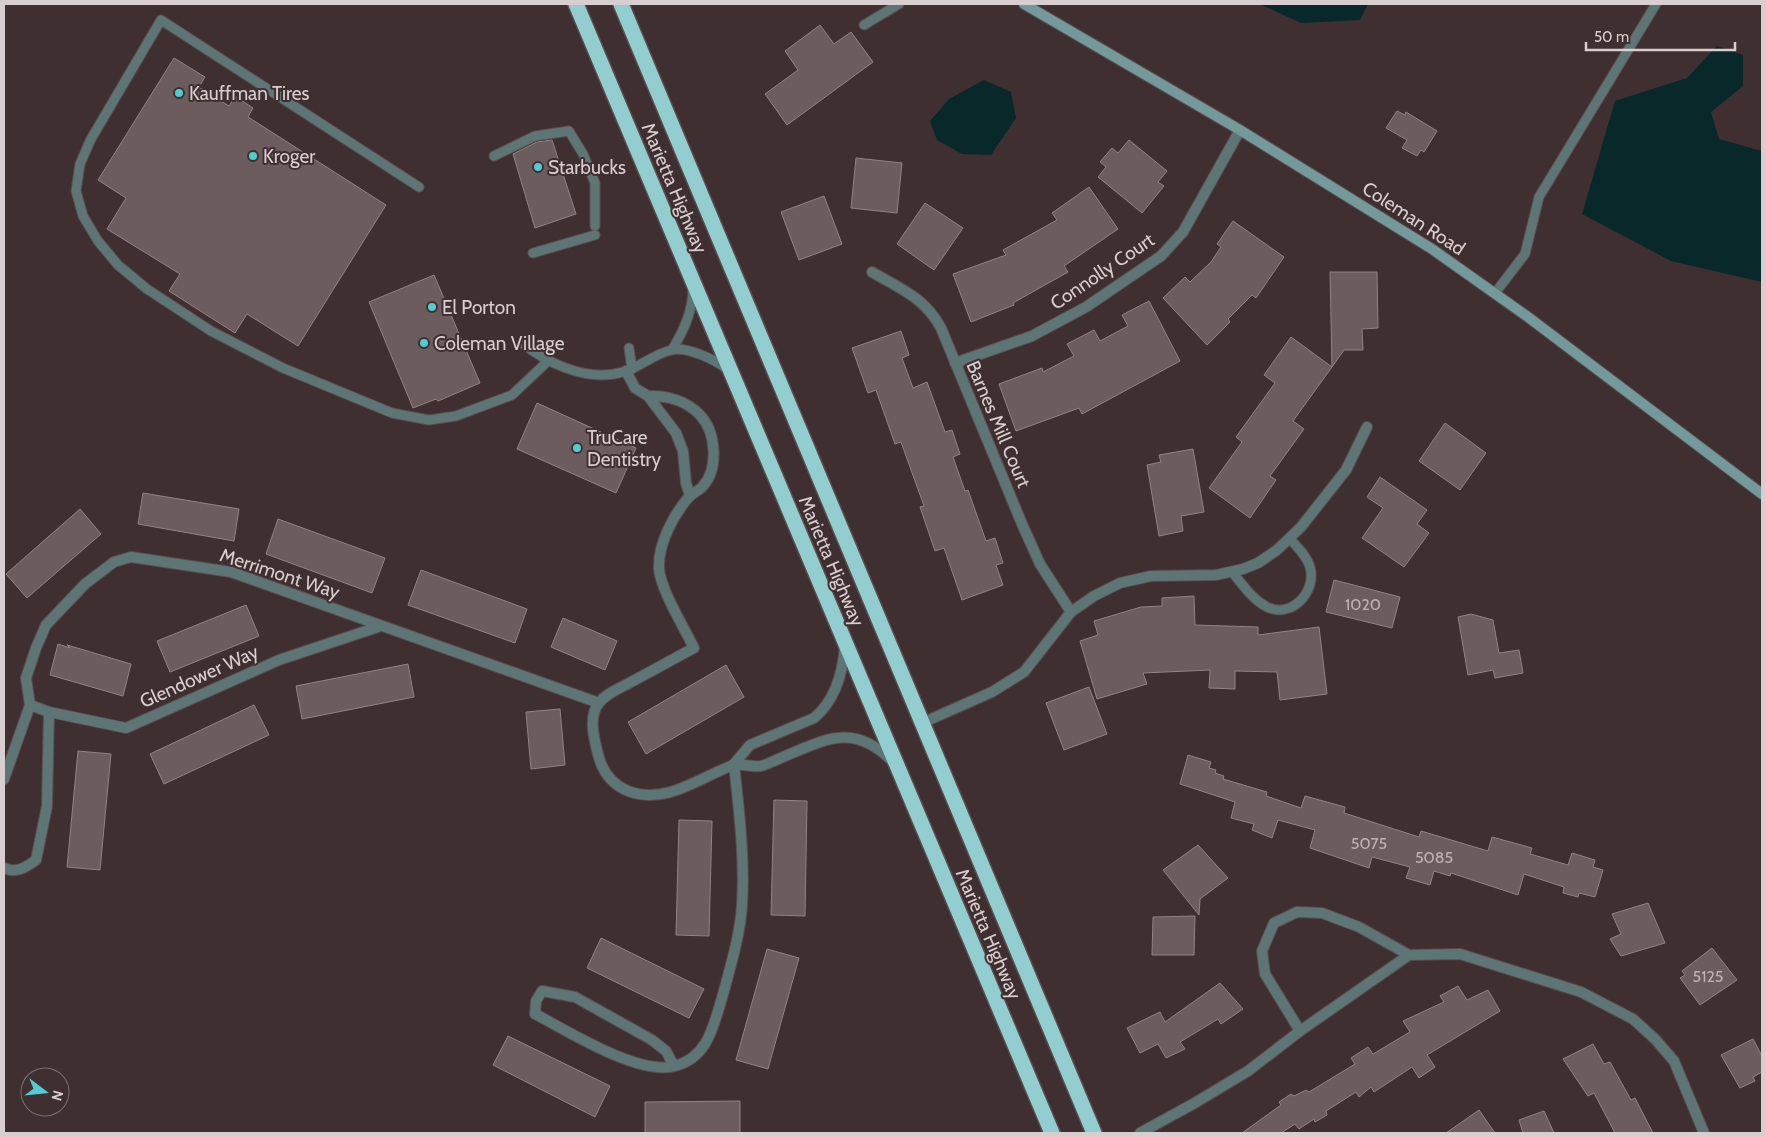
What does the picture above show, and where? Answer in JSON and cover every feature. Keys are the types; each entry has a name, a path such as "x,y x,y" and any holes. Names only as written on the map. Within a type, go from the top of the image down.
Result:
{"highway":[{"name":"Marietta Highway","path":"576,4 1052,1133"},
{"name":"Marietta Highway","path":"621,4 1094,1133"}],"street":[{"name":"Coleman Road","path":"1024,4 1240,130 1432,249 1652,409 1762,494"},
{"name":"Connolly Court","path":"955,363 1032,336 1086,307 1161,256 1183,232 1240,130"},
{"name":"Barnes Mill Court","path":"872,272 921,301 933,314 941,328 1040,564 1071,612"},
{"path":"629,370 635,388 648,396 671,425 680,441 685,460 686,482 690,496"},
{"path":"648,396 666,397 691,406 704,419 713,442 714,451 711,470 703,486 690,496 682,507 664,539 660,553 659,568 664,590 694,648 612,693 599,703 594,713 593,732 601,766 607,776 622,788 643,795 655,796 668,793 734,764 750,745 814,718 821,712 832,696 838,682 845,644"},
{"path":"922,724 992,692 1024,672 1071,612 1094,596 1120,583 1151,576 1216,576 1258,562 1290,539 1346,470 1366,427"},
{"name":"Merrimont Way","path":"30,705 26,678 46,625 84,584 114,562 131,557 231,572 599,703"},
{"name":"Glendower Way","path":"30,705 49,712 126,728 279,660 381,626"},
{"path":"4,779 30,705"},
{"path":"4,868 20,870 36,860 39,850 47,806 49,712"},
{"path":"734,764 761,766 822,741 844,737 869,743 896,764"},
{"path":"674,1066 666,1050 652,1040 575,997 542,991 536,1001 535,1014 620,1058 655,1067 674,1066 694,1058 709,1038 734,953 742,905 742,836 734,764"},
{"path":"1300,1030 1265,974 1262,951 1274,923 1297,912 1322,913 1359,927 1409,955 1460,954 1581,992 1633,1019 1655,1039 1674,1062 1704,1133"},
{"path":"1140,1133 1193,1104 1248,1070 1300,1030 1409,955"}],"lane":[{"path":"864,25 899,4"},
{"path":"1495,293 1525,254 1539,197 1656,4"},
{"path":"419,187 161,20 92,139 80,164 76,190 84,216 98,241 118,265 147,289 211,331 282,368 392,413 429,420 456,416 512,395 548,361"},
{"path":"494,156 535,136 569,131 583,154 595,183 595,231 533,254"},
{"path":"672,350 682,334 689,316 693,282"},
{"path":"522,343 535,354 548,361 588,373 614,374 629,370 672,350 703,356 718,363 732,373"},
{"path":"629,348 629,370"},
{"path":"1232,572 1249,594 1269,608 1278,610 1293,607 1302,601 1309,590 1312,576 1310,566 1304,555 1290,539"}],"water":[{"path":"1260,4 1368,4 1360,20 1301,23"},
{"path":"1717,46 1743,55 1743,86 1711,112 1719,139 1762,151 1762,282 1671,261 1582,214 1615,101 1687,78"},
{"path":"984,80 1011,92 1016,118 991,155 962,154 937,140 930,121 949,99"}],"building":[{"path":"820,25 834,44 851,32 873,62 787,125 765,94 798,70 785,51"},
{"path":"174,58 205,77 199,87 229,106 235,96 253,108 248,117 386,205 298,346 247,314 235,333 169,291 180,274 107,229 126,198 98,180"},
{"path":"1397,111 1405,115 1406,112 1437,131 1424,152 1421,150 1417,156 1402,148 1407,140 1386,128"},
{"path":"552,140 576,214 535,228 513,154 537,142"},
{"path":"1129,140 1167,171 1158,182 1164,186 1142,213 1098,177 1106,167 1100,162 1112,148 1118,153"},
{"path":"856,158 902,163 897,213 851,208"},
{"path":"1089,187 1118,229 1064,266 1068,272 1013,303 1014,305 971,322 953,274 1006,255 1003,250 1057,220 1052,213"},
{"path":"824,196 842,244 799,260 781,212"},
{"path":"925,203 963,228 934,270 897,244"},
{"path":"1233,221 1284,257 1256,298 1252,295 1228,319 1230,322 1207,345 1163,298 1185,277 1190,282 1211,262 1221,247 1217,244"},
{"path":"1330,272 1377,272 1378,328 1362,329 1363,350 1344,350 1332,367"},
{"name":"Coleman Village","path":"434,275 480,383 438,401 436,399 413,408 369,302"},
{"path":"1149,301 1180,361 1082,414 1079,408 1016,431 999,384 1042,368 1043,372 1074,356 1067,344 1094,330 1100,341 1128,326 1122,315"},
{"path":"901,331 909,355 902,358 913,388 927,382 945,432 952,430 960,454 953,457 965,491 968,490 986,541 995,538 1003,563 996,565 1003,585 962,600 944,548 935,551 920,507 924,506 901,442 895,444 876,390 868,393 852,348"},
{"path":"1291,337 1332,367 1293,421 1304,429 1270,476 1276,480 1250,518 1209,488 1242,442 1236,437 1275,383 1264,375"},
{"name":"TruCare Dentistry","path":"537,403 636,448 616,493 517,449"},
{"path":"1445,423 1486,453 1460,490 1419,461"},
{"path":"1193,449 1204,512 1181,516 1183,531 1159,536 1147,465 1161,462 1159,455"},
{"path":"1380,477 1427,510 1417,524 1429,533 1404,567 1362,538 1383,508 1367,497"},
{"path":"143,493 239,509 234,541 138,524"},
{"path":"80,509 101,534 27,598 6,574"},
{"path":"278,519 385,558 372,593 266,554"},
{"path":"421,570 527,609 515,643 408,605"},
{"path":"1334,580 1400,597 1392,628 1326,612"},
{"path":"1194,596 1195,625 1258,627 1258,635 1319,627 1327,694 1280,700 1277,672 1235,671 1235,689 1209,688 1210,670 1143,673 1147,684 1097,699 1080,641 1098,635 1094,621 1141,607 1162,606 1162,598"},
{"path":"246,605 259,636 170,672 157,641"},
{"path":"1471,614 1493,620 1499,653 1519,650 1523,673 1495,678 1493,670 1468,675 1458,617"},
{"path":"563,618 617,641 605,670 551,647"},
{"path":"58,644 131,664 123,696 50,675"},
{"path":"408,664 414,697 302,719 296,686"},
{"path":"726,665 744,697 646,754 628,722"},
{"path":"1089,687 1107,734 1064,750 1046,703"},
{"path":"254,705 269,735 164,784 150,754"},
{"path":"560,709 565,765 531,769 526,712"},
{"path":"78,751 111,754 100,870 67,867"},
{"path":"1188,755 1211,762 1209,768 1216,770 1215,773 1224,776 1223,779 1267,792 1266,796 1301,808 1305,796 1345,807 1344,813 1419,837 1421,831 1488,851 1492,837 1532,848 1530,854 1568,865 1572,853 1595,860 1593,867 1603,870 1595,897 1579,893 1578,897 1563,893 1564,887 1524,874 1518,895 1451,873 1450,876 1434,871 1430,885 1406,878 1410,867 1372,857 1369,868 1310,848 1315,830 1278,820 1272,838 1252,830 1254,824 1231,818 1235,802 1180,784"},
{"path":"774,800 807,801 805,916 771,915"},
{"path":"679,820 712,821 709,936 676,935"},
{"path":"1198,845 1228,878 1200,899 1199,915 1163,870"},
{"path":"1648,903 1665,943 1621,956 1610,939 1621,934 1612,914"},
{"path":"1195,916 1194,955 1152,955 1153,917"},
{"path":"601,938 704,989 689,1018 587,968"},
{"path":"1712,948 1737,980 1700,1005 1680,978 1685,975 1682,971"},
{"path":"767,949 799,958 768,1069 736,1060"},
{"path":"1220,983 1243,1009 1221,1024 1218,1019 1180,1042 1185,1049 1166,1058 1158,1044 1140,1053 1127,1028 1160,1012 1165,1022"},
{"path":"1458,986 1467,1000 1488,990 1500,1011 1427,1055 1435,1067 1419,1078 1412,1067 1374,1092 1371,1087 1359,1097 1356,1092 1326,1111 1327,1115 1315,1122 1314,1119 1299,1129 1295,1124 1281,1133 1242,1133 1281,1105 1279,1102 1291,1094 1294,1096 1306,1090 1309,1092 1355,1064 1351,1058 1368,1047 1373,1054 1410,1032 1403,1021 1444,1002 1440,996"},
{"path":"508,1036 610,1086 595,1117 493,1065"},
{"path":"1753,1039 1762,1056 1762,1072 1753,1077 1755,1081 1740,1088 1721,1055"},
{"path":"1593,1044 1604,1064 1610,1062 1631,1100 1635,1098 1653,1133 1615,1133 1594,1093 1588,1096 1563,1059"},
{"path":"740,1101 740,1133 645,1133 645,1102"},
{"path":"1479,1110 1495,1133 1446,1133"},
{"path":"1544,1111 1554,1133 1523,1133 1519,1120"}],"place":[{"name":"Kauffman Tires","path":"179,93"},
{"name":"Kroger","path":"253,156"},
{"name":"Starbucks","path":"538,167"},
{"name":"El Porton","path":"432,307"},
{"name":"Coleman Village","path":"424,343"},
{"name":"TruCare Dentistry","path":"577,448"}]}
